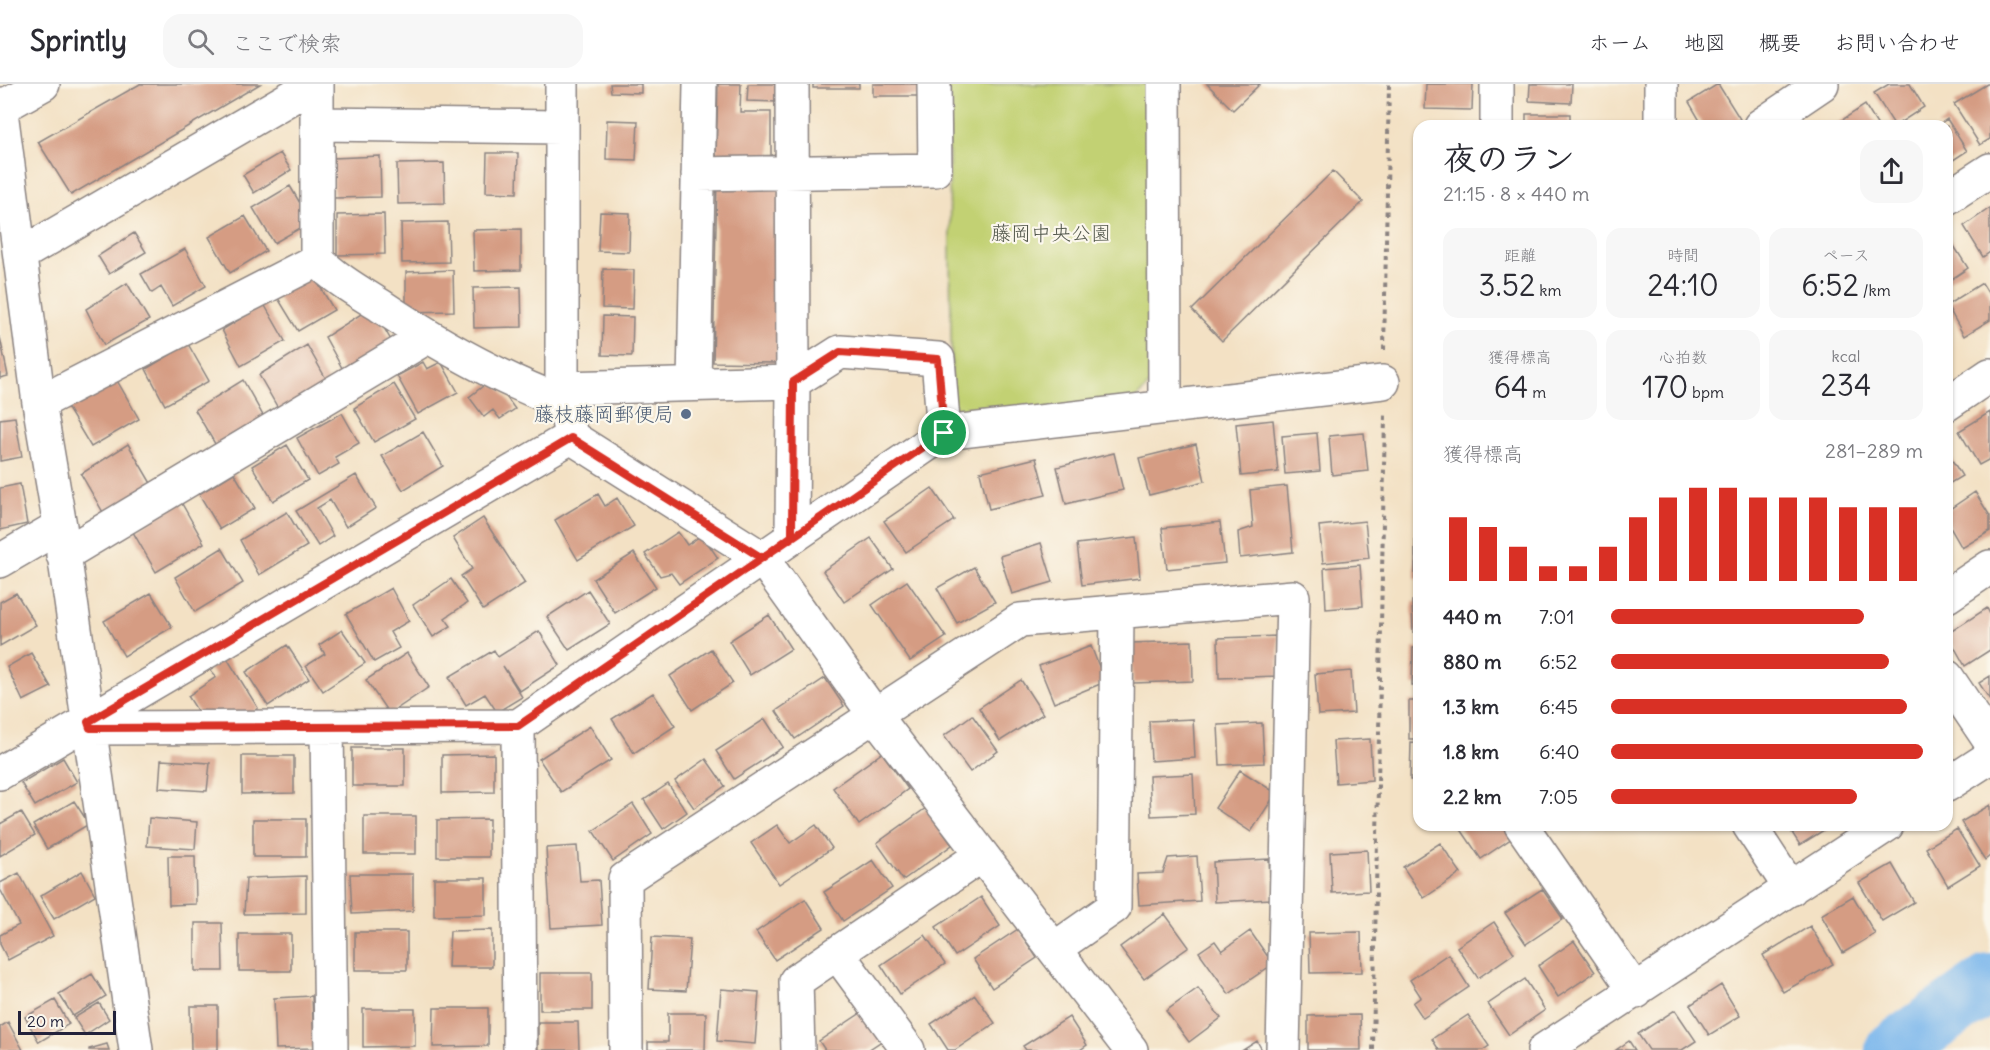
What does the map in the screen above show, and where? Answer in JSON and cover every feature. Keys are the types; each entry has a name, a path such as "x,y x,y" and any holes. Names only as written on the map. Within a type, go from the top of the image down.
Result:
{"street":[{"path":"42,84 0,106 12,240 61,541 136,1050"},
{"path":"12,240 316,84 319,124 317,260 332,274 427,337 526,389 563,396 694,384 793,382 840,352 938,359 944,433"},
{"path":"562,84 560,127 563,396 571,438 762,558 874,714 1131,1050"},
{"path":"694,384 700,84"},
{"path":"792,84 792,536"},
{"path":"698,174 935,170 934,84"},
{"path":"1164,84 1165,407"},
{"path":"1497,84 1497,120"},
{"path":"1661,84 1661,120"},
{"path":"1769,120 1822,84"},
{"path":"319,124 560,127"},
{"path":"1953,194 1990,170"},
{"path":"39,403 317,260"},
{"path":"0,561 61,541 427,337"},
{"path":"1953,400 1990,375"},
{"path":"89,725 518,726 944,433 1383,382"},
{"path":"0,773 89,725 571,438"},
{"path":"1953,592 1990,567"},
{"path":"626,1050 625,879 1020,620 1293,597 1283,1050"},
{"path":"1054,949 1114,907 1117,612"},
{"path":"1953,686 1990,741"},
{"path":"518,726 520,1050"},
{"path":"327,727 331,1050"},
{"path":"1953,781 1990,757"},
{"path":"1525,831 1636,992"},
{"path":"1753,831 1791,889"},
{"path":"1544,1050 1636,992 1878,831"},
{"path":"798,1050 796,981 982,855"},
{"path":"837,953 908,1050"}],"path":[{"path":"1372,1050 1389,84"}],"green space":[{"name":"藤岡中央公園","path":"948,84 1152,84 1152,383 1134,400 967,423 952,412"}],"building":[{"path":"140,84 260,84 71,195 38,142"},
{"path":"610,84 641,84 641,93 611,92"},
{"path":"718,84 741,84 740,112 771,112 771,158 716,157"},
{"path":"748,84 779,84 778,102 747,101"},
{"path":"813,84 859,84 859,88 813,88"},
{"path":"873,84 919,84 919,96 873,96"},
{"path":"1207,84 1260,84 1233,110"},
{"path":"1426,84 1473,84 1472,110 1425,109"},
{"path":"1530,84 1572,84 1571,103 1529,101"},
{"path":"1718,84 1740,119 1700,120 1689,102"},
{"path":"1889,84 1910,84 1924,107 1904,120 1891,120 1874,93"},
{"path":"1990,84 1990,139 1980,145 1954,104"},
{"path":"1865,105 1874,120 1842,120"},
{"path":"1526,114 1570,114 1570,120 1526,120"},
{"path":"607,120 638,121 636,160 606,159"},
{"path":"1953,129 1967,151 1953,160"},
{"path":"280,153 291,170 254,193 243,175"},
{"path":"487,153 518,153 517,193 486,192"},
{"path":"380,156 381,197 334,198 333,158"},
{"path":"444,163 445,203 398,204 397,164"},
{"path":"1333,171 1363,202 1222,341 1192,310"},
{"path":"717,180 780,182 777,363 713,362"},
{"path":"290,186 311,222 274,243 253,208"},
{"path":"1990,208 1990,252 1983,257 1964,226"},
{"path":"600,212 630,213 629,252 598,251"},
{"path":"384,214 385,254 337,255 337,215"},
{"path":"245,216 266,251 230,273 209,237"},
{"path":"448,222 449,262 402,263 401,223"},
{"path":"521,229 521,270 474,271 473,230"},
{"path":"134,233 146,252 109,274 98,256"},
{"path":"1953,244 1968,268 1953,278"},
{"path":"185,249 206,286 172,306 161,287 152,293 141,274"},
{"path":"603,269 634,270 633,309 602,308"},
{"path":"453,270 454,311 406,312 406,272"},
{"path":"312,273 334,310 298,331 276,295"},
{"path":"127,283 149,320 104,345 86,309"},
{"path":"1982,283 1990,296 1990,320 1964,336 1953,316 1953,301"},
{"path":"521,287 522,327 474,328 473,288"},
{"path":"264,304 285,341 241,366 222,330"},
{"path":"372,307 396,349 347,377 325,337"},
{"path":"603,316 633,317 632,356 602,355"},
{"path":"0,337 8,376 0,378"},
{"path":"188,344 209,381 165,405 146,369"},
{"path":"307,345 330,386 282,415 259,375"},
{"path":"423,362 427,369 441,362 458,392 418,414 397,376"},
{"path":"115,377 139,419 91,447 67,407"},
{"path":"243,380 266,421 218,449 195,410"},
{"path":"487,383 499,387 515,409 500,419 493,410 484,417 469,397"},
{"path":"394,384 415,419 374,442 354,408"},
{"path":"1990,412 1990,459 1979,465 1959,431"},
{"path":"342,413 359,443 335,457 339,464 318,476 297,438"},
{"path":"15,417 22,457 0,461 0,419"},
{"path":"1273,420 1278,472 1241,476 1236,424"},
{"path":"423,432 443,466 403,490 382,456"},
{"path":"1317,433 1320,471 1285,474 1282,436"},
{"path":"1364,433 1368,471 1332,475 1329,436"},
{"path":"128,444 152,485 104,514 81,474"},
{"path":"1196,444 1205,481 1149,495 1139,458"},
{"path":"287,445 308,480 273,501 252,466"},
{"path":"1114,453 1123,490 1066,504 1057,467"},
{"path":"1036,458 1046,495 989,509 980,472"},
{"path":"1953,462 1962,476 1953,481"},
{"path":"234,473 255,508 220,529 199,494"},
{"path":"356,475 376,508 346,527 330,500 317,508 333,536 318,546 296,511"},
{"path":"20,484 27,524 0,530 0,488"},
{"path":"1287,486 1293,552 1240,558 1238,532 1253,527 1250,490"},
{"path":"932,488 954,520 906,552 884,521"},
{"path":"1975,492 1990,516 1990,531 1962,548 1953,532 1953,507"},
{"path":"598,494 605,506 617,498 634,526 578,560 555,520"},
{"path":"181,502 204,543 156,572 133,532"},
{"path":"287,512 307,546 259,575 240,540"},
{"path":"483,518 525,583 483,610 461,576 472,569 453,538"},
{"path":"1365,521 1369,558 1323,563 1319,526"},
{"path":"1220,522 1225,563 1167,569 1162,528"},
{"path":"678,532 687,545 702,535 718,558 679,584 671,573 660,576 645,554"},
{"path":"1136,537 1140,578 1082,585 1077,544"},
{"path":"871,538 893,569 844,602 823,571"},
{"path":"1041,543 1053,582 1012,594 1000,556"},
{"path":"222,548 243,583 195,612 175,577"},
{"path":"634,553 656,587 615,613 593,579"},
{"path":"1360,565 1363,606 1326,609 1324,568"},
{"path":"974,567 995,602 957,623 937,588"},
{"path":"451,579 467,603 445,618 451,626 433,637 413,605"},
{"path":"907,581 946,637 910,661 872,605"},
{"path":"391,588 409,621 390,632 399,648 374,662 346,614"},
{"path":"588,590 610,624 569,650 547,617"},
{"path":"16,593 36,625 0,646 0,602"},
{"path":"151,593 172,627 124,656 104,621"},
{"path":"1987,608 1990,614 1990,650 1965,666 1953,645 1953,630"},
{"path":"769,615 791,649 750,675 729,641"},
{"path":"342,630 365,663 323,691 306,666 325,654 319,645"},
{"path":"539,631 560,665 520,691 503,666 522,697 497,712 485,694 466,705 449,677 494,650 498,657"},
{"path":"1278,636 1279,676 1219,678 1218,638"},
{"path":"1192,641 1193,681 1133,683 1131,643"},
{"path":"287,645 309,679 268,706 246,672"},
{"path":"1091,646 1105,682 1054,703 1039,666"},
{"path":"711,649 733,683 692,710 670,676"},
{"path":"31,653 51,687 23,701 7,667"},
{"path":"407,653 429,687 389,714 366,680"},
{"path":"225,655 258,708 248,716 200,715 188,696 216,677 209,669"},
{"path":"1351,671 1354,713 1318,715 1315,674"},
{"path":"1990,676 1990,700 1979,683"},
{"path":"825,678 844,706 795,739 776,711"},
{"path":"1021,680 1043,714 1000,741 979,708"},
{"path":"653,693 675,726 634,753 612,719"},
{"path":"1409,701 1413,701 1413,739 1409,739"},
{"path":"972,715 998,751 970,772 944,736"},
{"path":"765,719 783,747 734,779 716,751"},
{"path":"1193,719 1195,758 1151,761 1149,721"},
{"path":"1262,723 1264,763 1220,765 1218,725"},
{"path":"590,726 611,760 561,792 539,759"},
{"path":"1370,739 1372,780 1336,783 1333,741"},
{"path":"1411,742 1413,742 1413,780 1410,780"},
{"path":"352,748 405,748 405,786 352,786"},
{"path":"882,753 908,789 859,825 833,788"},
{"path":"494,754 494,792 442,793 442,755"},
{"path":"242,756 294,756 294,793 242,794"},
{"path":"63,758 77,782 35,806 21,783"},
{"path":"706,759 725,786 694,808 675,781"},
{"path":"161,760 210,763 207,791 159,788"},
{"path":"1240,770 1276,793 1251,832 1215,808"},
{"path":"1193,774 1195,814 1151,816 1149,776"},
{"path":"668,784 687,812 663,829 644,800"},
{"path":"74,801 89,824 47,849 33,825"},
{"path":"633,804 652,834 613,861 593,831"},
{"path":"1990,805 1990,856 1985,860 1961,822"},
{"path":"926,808 952,845 903,880 877,843"},
{"path":"21,812 35,835 0,856 0,824"},
{"path":"364,816 416,816 416,854 364,854"},
{"path":"149,818 197,822 195,849 147,846"},
{"path":"253,819 306,819 306,857 253,857"},
{"path":"489,819 489,857 437,857 437,820"},
{"path":"777,825 790,843 816,825 832,848 779,884 751,843"},
{"path":"1957,829 1980,866 1948,886 1926,848"},
{"path":"1462,831 1516,831 1518,834 1481,859"},
{"path":"1791,831 1822,831 1800,845"},
{"path":"1440,843 1461,873 1424,898 1403,867"},
{"path":"577,846 580,881 599,880 602,925 551,928 546,848"},
{"path":"1367,850 1369,891 1332,893 1330,852"},
{"path":"168,856 195,856 196,904 169,905"},
{"path":"1197,856 1200,901 1139,905 1137,874 1163,873 1168,858"},
{"path":"1269,859 1271,899 1215,902 1213,862"},
{"path":"873,860 892,888 843,921 824,892"},
{"path":"1892,864 1914,902 1882,921 1859,883"},
{"path":"82,871 95,895 54,919 40,896"},
{"path":"19,873 53,936 8,960 0,944 0,935 19,925 0,889 0,883"},
{"path":"350,874 413,874 413,911 352,914"},
{"path":"306,876 306,913 244,914 246,878"},
{"path":"434,878 486,878 486,915 434,916"},
{"path":"1542,889 1563,919 1526,944 1505,913"},
{"path":"1853,896 1875,934 1843,953 1821,915"},
{"path":"981,897 1000,926 955,956 936,927"},
{"path":"805,899 824,928 775,960 756,932"},
{"path":"1165,914 1189,947 1144,979 1120,947"},
{"path":"1494,922 1514,953 1478,978 1457,947"},
{"path":"195,923 222,923 223,971 195,971"},
{"path":"1810,926 1833,964 1783,992 1763,955"},
{"path":"1018,929 1037,958 992,988 973,959"},
{"path":"492,930 492,967 448,967 450,931"},
{"path":"1250,931 1273,964 1229,994 1199,952 1215,941 1222,951"},
{"path":"355,932 407,932 407,970 355,970"},
{"path":"1361,932 1362,972 1310,973 1309,933"},
{"path":"239,934 291,934 291,971 239,971"},
{"path":"925,935 945,964 900,994 881,965"},
{"path":"652,937 690,939 686,991 649,989"},
{"path":"1574,941 1595,972 1558,997 1538,966"},
{"path":"1448,954 1469,987 1423,1018 1413,1003 1421,997 1410,980"},
{"path":"540,973 592,973 592,1010 540,1010"},
{"path":"92,974 106,996 73,1016 59,994"},
{"path":"1525,979 1545,1010 1509,1035 1488,1004"},
{"path":"1721,985 1740,1016 1709,1035 1690,1005"},
{"path":"1198,988 1221,1018 1189,1042 1166,1011"},
{"path":"721,989 759,992 755,1044 717,1041"},
{"path":"975,995 995,1023 955,1050 948,1050 931,1024"},
{"path":"312,996 314,1048 276,1049 274,998"},
{"path":"55,1000 69,1024 39,1042 25,1017"},
{"path":"99,1003 109,1019 85,1035 74,1018"},
{"path":"190,1006 218,1006 218,1050 191,1050"},
{"path":"434,1008 488,1008 488,1046 433,1047"},
{"path":"363,1009 415,1009 415,1046 363,1047"},
{"path":"1675,1010 1696,1041 1682,1050 1649,1050 1638,1034"},
{"path":"864,1011 883,1040 868,1050 825,1050 819,1041"},
{"path":"668,1013 706,1013 705,1050 648,1050 648,1042 668,1042"},
{"path":"1360,1015 1361,1050 1308,1050 1308,1016"},
{"path":"1468,1015 1489,1046 1483,1050 1439,1050 1432,1039"},
{"path":"1069,1017 1087,1045 1080,1050 1026,1050 1023,1046"},
{"path":"8,1022 23,1050 0,1050 0,1027"},
{"path":"538,1022 578,1022 579,1050 538,1050"},
{"path":"1257,1041 1262,1050 1243,1050"},
{"path":"1629,1041 1635,1050 1616,1050"},
{"path":"107,1044 109,1050 89,1050 89,1049"}],"waterway":[{"path":"1894,1050 1990,983"}],"place":[{"name":"藤枝藤岡郵便局","path":"686,414"}],"route":[{"path":"840,352 938,359 944,433 518,726 90,728 88,722 571,438 762,558 792,536 793,382 840,352"}]}
